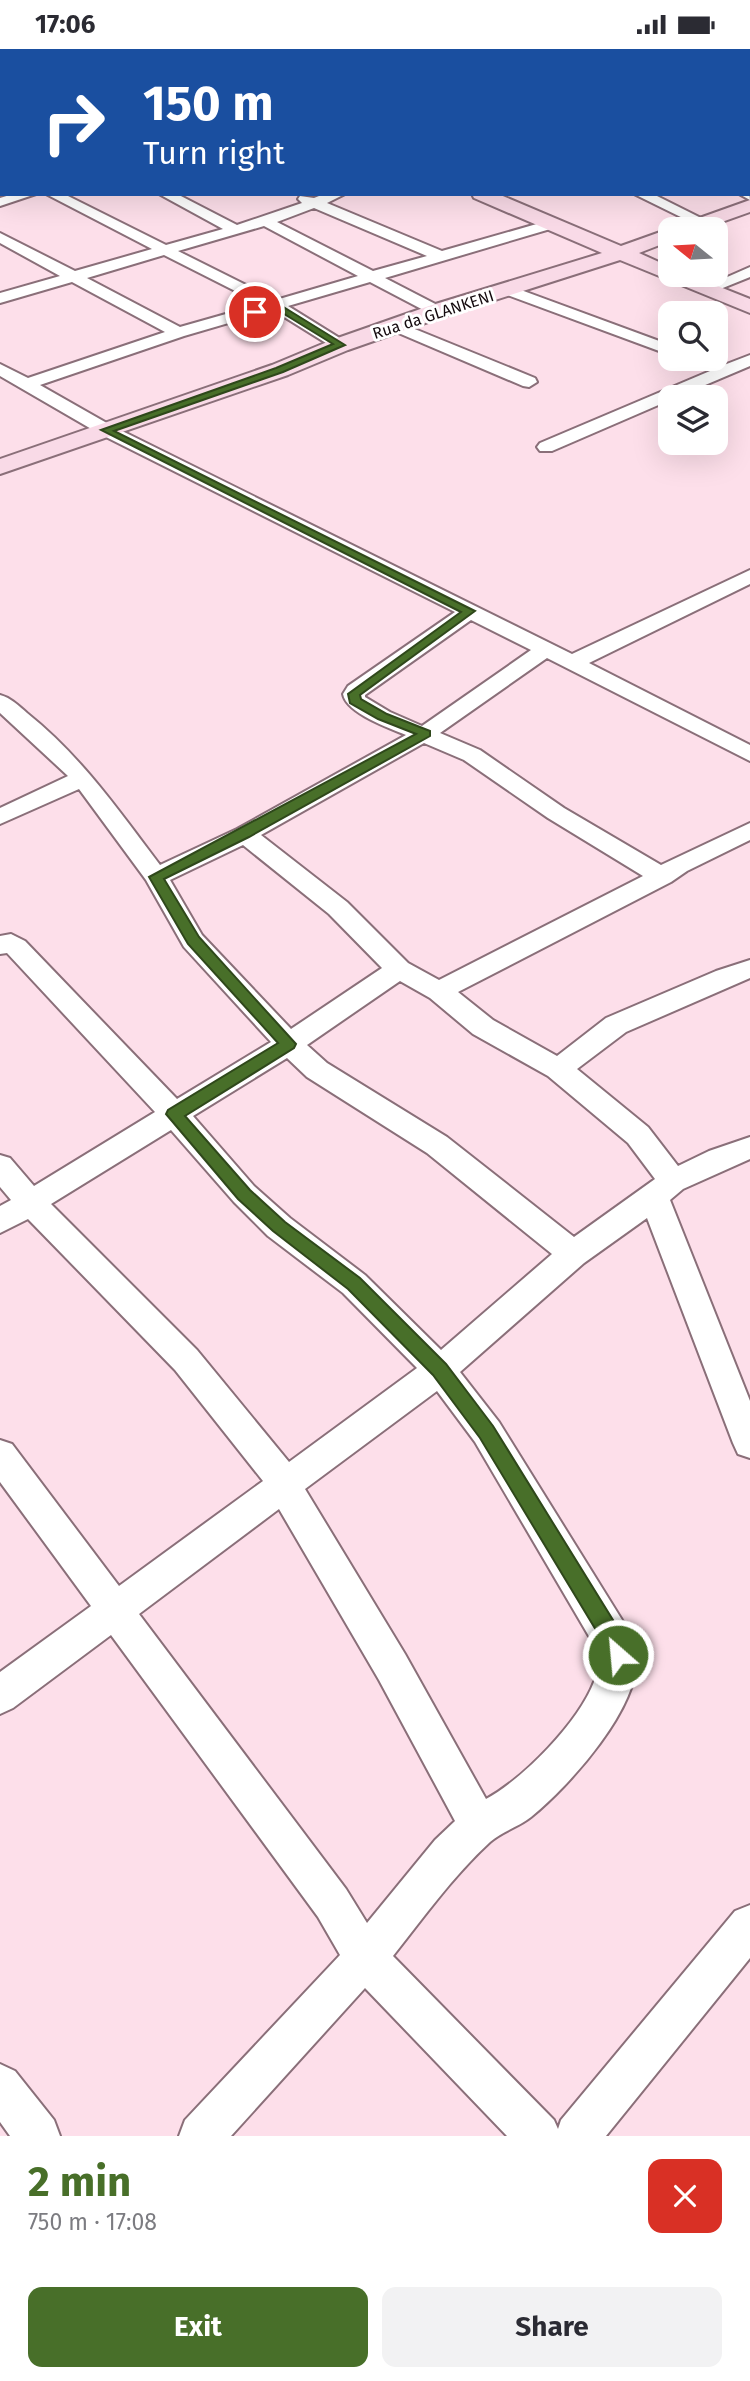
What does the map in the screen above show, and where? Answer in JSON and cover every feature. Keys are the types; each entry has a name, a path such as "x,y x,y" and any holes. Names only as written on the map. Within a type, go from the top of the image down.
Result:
{"street":[{"path":"0,202 22,196"},
{"path":"57,196 277,306 340,345"},
{"path":"170,196 234,229"},
{"path":"298,196 441,256"},
{"path":"0,298 265,221 333,196"},
{"path":"486,196 658,268"},
{"path":"644,196 678,217"},
{"path":"719,217 750,206"},
{"path":"265,221 437,311"},
{"path":"10,378 277,306 552,224"},
{"path":"0,237 178,333"},
{"name":"Rua da GLANKENI","path":"0,467 280,370 340,345 437,311 658,239"},
{"path":"708,289 750,272"},
{"path":"703,287 750,307"},
{"path":"507,290 658,346"},
{"path":"395,326 529,382"},
{"path":"728,370 750,360"},
{"path":"545,447 725,371"},
{"path":"10,378 106,430 546,649 750,754"},
{"path":"571,663 750,576"},
{"path":"470,611 354,694 355,700 371,710 472,755 556,813 662,876"},
{"path":"156,877 245,834 426,733 546,649"},
{"path":"0,702 30,726 83,778 156,877 193,941 289,1044 317,1070 437,1145 573,1254"},
{"path":"0,817 83,778"},
{"path":"439,991 662,876 678,865 750,831"},
{"path":"245,834 338,908 400,969 439,991 484,1027 558,1069 638,1135 664,1189 739,1384 750,1443"},
{"path":"0,945 11,943 16,947 174,1114 244,1194 279,1227 354,1284 440,1370 487,1432 614,1641 618,1655 610,1692 594,1722 559,1763 516,1804 479,1825 449,1854 365,1958 201,2136"},
{"path":"0,1221 289,1044 400,969"},
{"path":"558,1069 616,1025 725,977 750,969"},
{"path":"0,1695 440,1370 573,1254 664,1189 719,1159 750,1148"},
{"path":"0,1166 30,1202 186,1360 270,1462 392,1667 479,1825"},
{"path":"0,1455 324,1892 365,1958 538,2136"},
{"path":"577,2136 750,1926"},
{"path":"0,2086 38,2136"}],"route":[{"path":"255,312 277,306 340,345 280,370 106,430 470,611 354,694 355,700 383,716 426,733 245,834 156,877 193,941 289,1044 174,1114 244,1194 279,1227 354,1284 440,1370 487,1432 614,1641 618,1655"}]}
